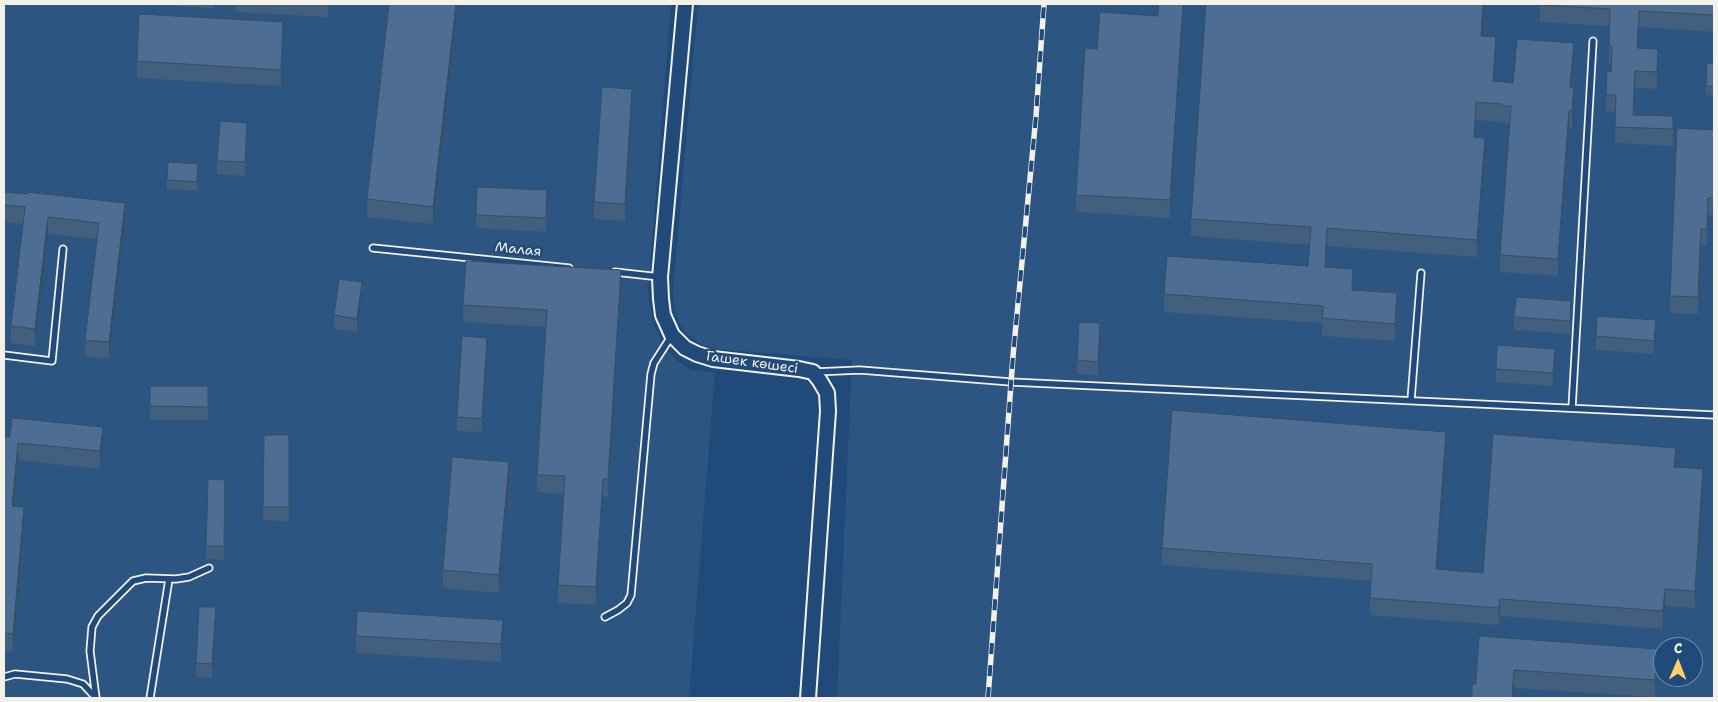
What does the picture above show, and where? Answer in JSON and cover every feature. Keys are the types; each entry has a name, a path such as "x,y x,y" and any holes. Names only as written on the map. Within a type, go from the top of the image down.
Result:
{"street":[{"name":"Гашек көшесі","path":"685,4 660,277 661,299 664,315 672,335 685,348 712,359 813,372 827,393 828,411 808,698"}],"lane":[{"path":"1572,408 1594,41"},
{"path":"4,355 52,361 63,248"},
{"name":"Малая","path":"373,248 571,268"},
{"path":"611,272 660,277"},
{"path":"1411,400 1421,273"},
{"path":"605,618 627,603 631,595 651,374 654,363 672,335"},
{"path":"813,372 860,370 1011,382 1714,415"},
{"path":"96,698 91,644 92,627 98,616 134,581 146,578 169,579 189,577 209,568"},
{"path":"150,698 169,579"},
{"path":"4,678 14,674 67,679 83,684 96,698"}],"shaded area":[{"path":"4,4 671,4 648,293 654,327 663,345 676,360 691,370 715,373 689,698 4,698"},
{"path":"698,4 1714,4 1714,698 837,698 852,360 716,349 702,345 685,332 678,321 673,291"}],"building":[{"path":"389,4 456,4 433,207 367,199"},
{"path":"1159,4 1183,4 1170,200 1076,195 1085,48 1097,49 1100,12 1158,16"},
{"path":"1206,4 1483,4 1481,36 1496,37 1493,81 1513,83 1517,39 1574,43 1570,87 1574,87 1572,111 1569,111 1558,259 1500,255 1511,106 1476,102 1474,137 1485,138 1477,240 1327,228 1325,267 1353,269 1352,290 1397,293 1395,324 1322,318 1323,306 1164,294 1167,256 1308,266 1311,227 1191,219"},
{"path":"1540,4 1714,4 1714,15 1639,11 1637,48 1658,49 1657,72 1635,71 1633,115 1673,116 1673,129 1615,127 1616,95 1606,95 1607,71 1611,72 1612,46 1609,46 1610,9"},
{"path":"139,14 283,22 281,70 137,61"},
{"path":"1707,63 1714,63 1714,86 1706,86"},
{"path":"602,87 632,89 625,204 594,202"},
{"path":"220,121 247,123 245,162 217,161"},
{"path":"1677,128 1714,130 1714,198 1708,198 1707,229 1701,229 1698,297 1670,296"},
{"path":"168,162 198,164 197,182 167,180"},
{"path":"477,187 547,190 546,218 476,215"},
{"path":"4,192 27,194 27,192 125,203 109,342 85,340 99,223 48,217 35,329 11,326 25,207 4,205"},
{"path":"466,261 621,270 608,479 603,479 596,587 558,585 565,476 537,475 547,310 463,305"},
{"path":"339,279 362,282 357,319 334,315"},
{"path":"1516,297 1571,301 1570,321 1514,317"},
{"path":"1597,316 1656,320 1654,341 1596,336"},
{"path":"1079,322 1100,323 1098,362 1077,360"},
{"path":"462,336 487,338 482,419 457,417"},
{"path":"1497,345 1555,349 1553,373 1496,369"},
{"path":"150,386 208,386 208,407 150,406"},
{"path":"1172,410 1446,432 1436,569 1483,573 1493,434 1676,448 1674,467 1703,469 1695,591 1665,589 1663,611 1500,599 1499,608 1370,598 1372,564 1162,548"},
{"path":"12,418 103,427 100,451 18,443 12,506 24,507 13,634 4,633 4,436 10,437"},
{"path":"264,435 289,435 289,507 263,507"},
{"path":"452,457 509,462 499,575 443,570"},
{"path":"208,479 225,480 224,546 206,546"},
{"path":"199,607 216,607 212,664 196,663"},
{"path":"357,611 503,620 501,644 356,636"},
{"path":"1479,636 1653,649 1653,680 1514,670 1512,698 1464,698 1472,697 1472,684 1476,684"}],"railway":[{"path":"988,698 1013,356 1036,116 1044,4"}]}
